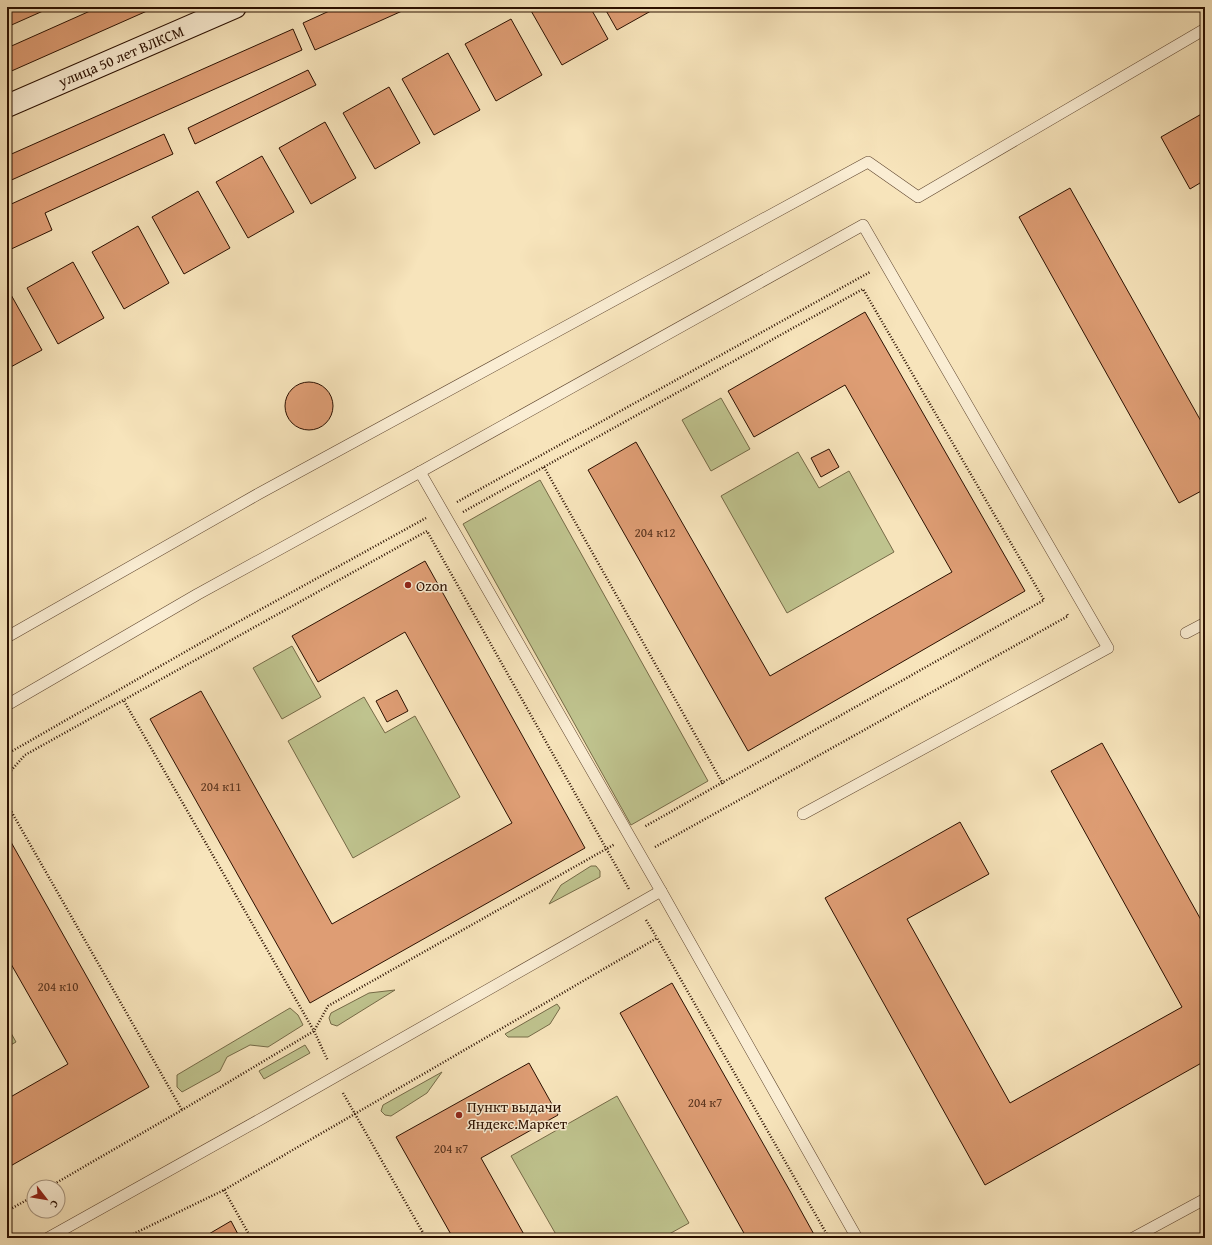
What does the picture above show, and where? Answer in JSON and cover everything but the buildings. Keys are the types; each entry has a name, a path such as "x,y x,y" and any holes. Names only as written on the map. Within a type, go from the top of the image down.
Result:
{"street":[{"name":"улица 50 лет ВЛКСМ","path":"7,106 235,7"}],"lane":[{"path":"7,637 260,493 868,162 918,196 1205,29"},
{"path":"7,705 198,594 863,225 1108,648 803,814"},
{"path":"420,472 641,855 858,1238"},
{"path":"1186,634 1205,623"},
{"path":"48,1238 661,891"},
{"path":"1133,1238 1205,1199"}],"path":[{"path":"7,754 218,633 870,272 874,278"},
{"path":"7,775 25,755 863,289 1044,600 723,784 328,1006 314,1031 63,1179"},
{"path":"544,467 723,784"},
{"path":"427,531 637,904 829,1238"},
{"path":"641,855 1068,616 1064,609"},
{"path":"124,701 314,1031 334,1077 426,1238"},
{"path":"7,804 182,1110"},
{"path":"125,1238 224,1190 657,938"},
{"path":"224,1190 251,1238"},
{"path":"7,1211 26,1200"}],"green space":[{"path":"721,398 750,449 711,471 682,420"},
{"path":"798,452 819,488 849,471 894,552 787,613 721,496"},
{"path":"540,480 708,781 631,825 463,524"},
{"path":"292,646 321,697 282,719 253,668"},
{"path":"364,697 385,733 415,716 460,797 353,858 288,741"},
{"path":"591,866 596,866 600,871 600,877 549,904 561,885"},
{"path":"395,990 337,1026 331,1024 329,1018 331,1013 369,993"},
{"path":"557,1004 560,1008 550,1024 528,1037 508,1037 505,1034"},
{"path":"290,1008 298,1015 303,1025 268,1047 250,1045 227,1057 220,1071 182,1092 177,1087 177,1075"},
{"path":"7,1026 16,1042 7,1047"},
{"path":"305,1045 310,1053 264,1079 259,1071"},
{"path":"442,1072 427,1093 391,1116 385,1115 381,1111 383,1105"},
{"path":"617,1096 689,1223 662,1238 558,1238 511,1156"}],"place":[{"name":"Ozon","path":"408,585"},
{"name":"Пункт выдачи Яндекс.Маркет","path":"459,1115"}]}
